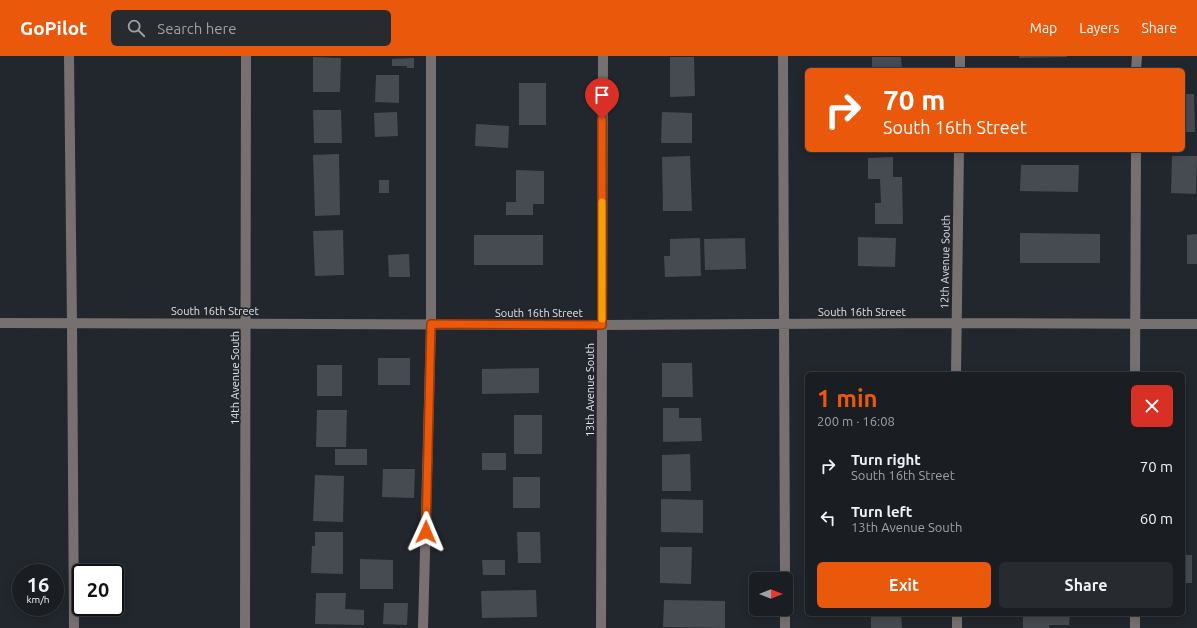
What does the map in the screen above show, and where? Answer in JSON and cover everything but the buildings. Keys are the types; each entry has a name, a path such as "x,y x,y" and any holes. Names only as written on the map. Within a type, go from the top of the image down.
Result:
{"street":[{"path":"69,56 74,628"},
{"name":"14th Avenue South","path":"245,628 247,324 246,56"},
{"path":"423,628 431,324 431,56"},
{"name":"13th Avenue South","path":"601,628 602,56"},
{"path":"783,56 785,572"},
{"path":"960,56 960,68"},
{"path":"1136,68 1137,56"},
{"name":"12th Avenue South","path":"956,372 959,152"},
{"path":"1135,372 1136,152"},
{"name":"South 16th Street","path":"0,323 602,325 956,323 1197,324"},
{"path":"785,616 785,628"},
{"path":"957,616 957,628"},
{"path":"1135,616 1135,628"}],"slow traffic":[{"path":"602,202 602,319"}],"route":[{"path":"426,532 431,324 602,325 602,119"}]}
